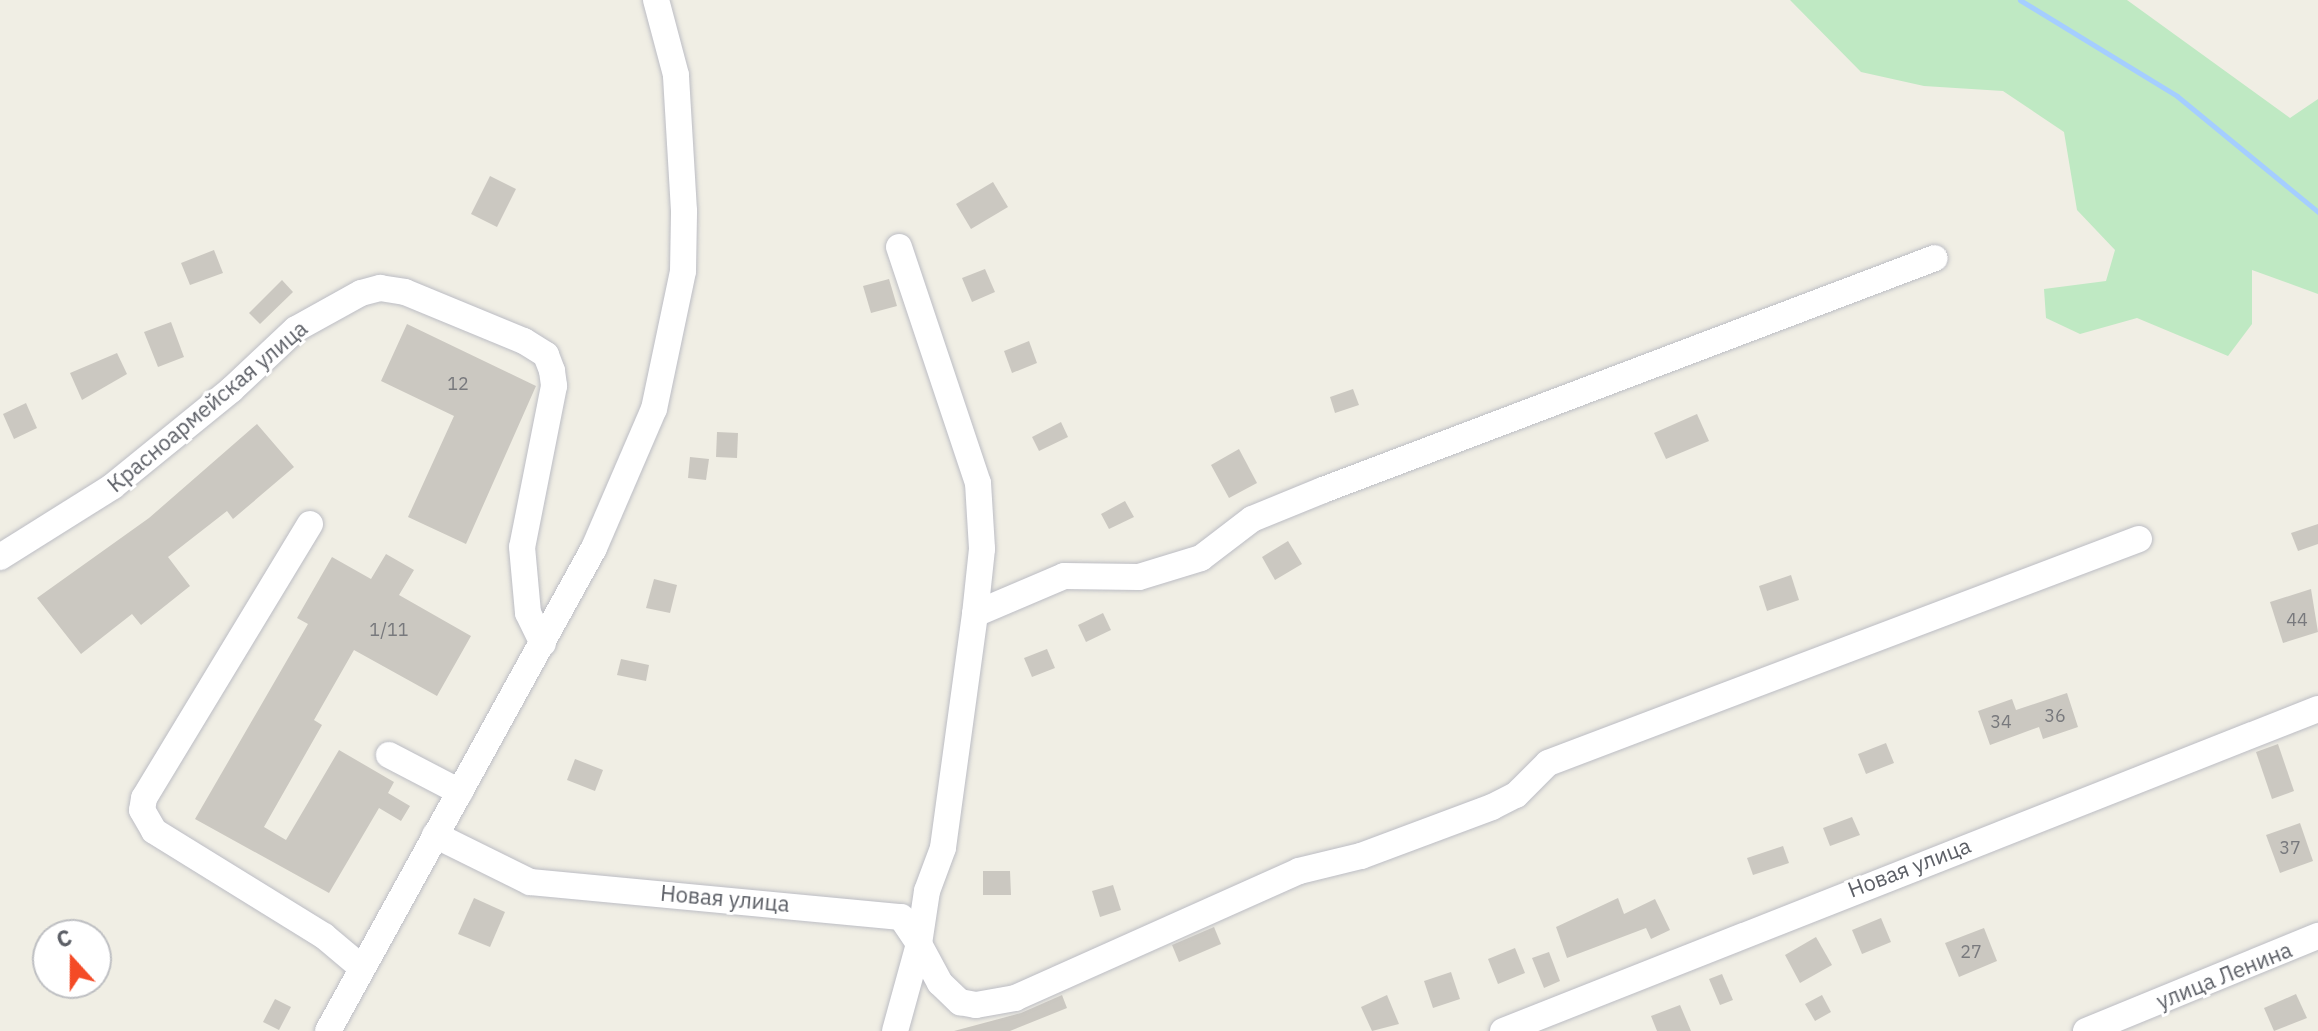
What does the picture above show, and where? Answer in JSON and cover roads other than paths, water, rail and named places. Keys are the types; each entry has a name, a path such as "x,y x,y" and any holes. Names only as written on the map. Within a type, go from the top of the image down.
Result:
{"street":[{"path":"328,1031 543,644 619,496 654,409 683,271 684,211 676,75 656,0"},
{"path":"895,1031 919,944 927,891 943,848 982,549 978,483 899,247"},
{"path":"975,614 1064,576 1139,577 1201,558 1252,519 1935,258"},
{"name":"Красноармейская улица","path":"0,557 113,486 231,390 296,329 361,293 380,288 405,292 524,341 546,355 554,386 522,547 528,613 543,644"},
{"path":"310,524 144,798 142,810 154,831 324,936 361,967"},
{"name":"Новая улица","path":"435,835 530,882 881,912 901,917 940,983 960,1002 976,1005 1015,998 1299,871 1361,856 1492,807 1516,795 1548,763 2139,539"},
{"name":"Новая улица","path":"1503,1031 2318,709"},
{"path":"389,755 460,792"},
{"name":"улица Ленина","path":"2086,1031 2318,936"}],"waterway":[{"path":"2020,0 2177,96 2318,212"}]}
